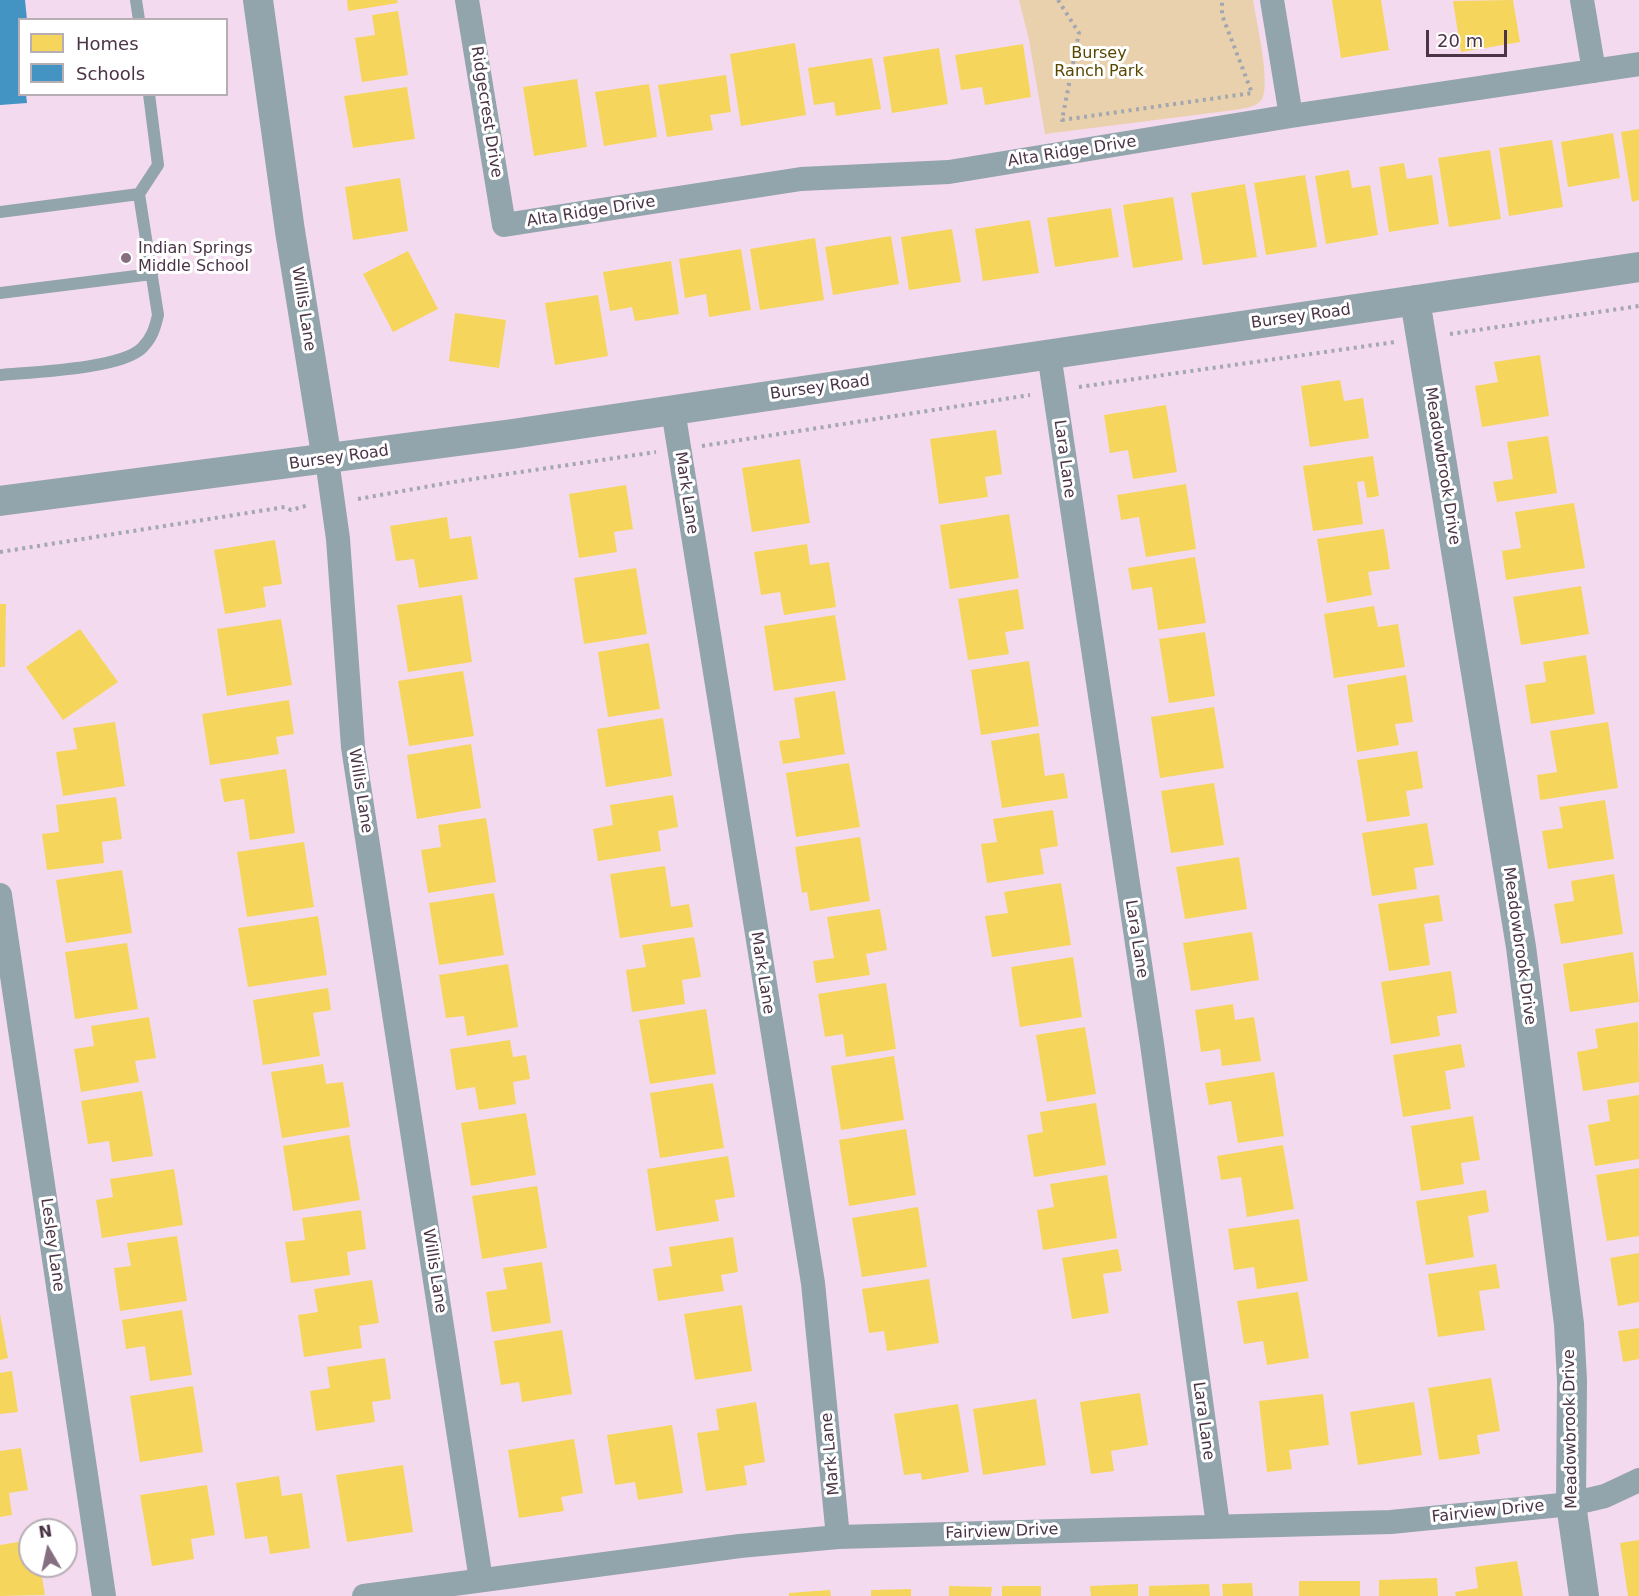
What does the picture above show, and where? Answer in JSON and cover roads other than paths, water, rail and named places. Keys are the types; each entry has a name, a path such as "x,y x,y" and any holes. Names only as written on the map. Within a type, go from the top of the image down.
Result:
{"street":[{"name":"Willis Lane","path":"258,0 290,231 338,539 353,747 481,1580"},
{"name":"Ridgecrest Drive","path":"467,0 504,225"},
{"path":"1272,0 1291,116"},
{"path":"1582,0 1594,71"},
{"name":"Alta Ridge Drive","path":"504,225 801,180 949,172 1291,116 1639,64"},
{"name":"Bursey Road","path":"0,501 327,460 1639,267"},
{"name":"Meadowbrook Drive","path":"1415,300 1521,947 1569,1324 1572,1381 1571,1504 1584,1596"},
{"name":"Lara Lane","path":"1049,354 1152,1044 1218,1526"},
{"name":"Mark Lane","path":"673,410 813,1283 838,1537"},
{"name":"Lesley Lane","path":"0,895 104,1596"},
{"name":"Fairview Drive","path":"364,1596 740,1546 838,1537 1391,1522 1571,1504 1605,1496 1639,1480"}],"lane":[{"path":"136,0 139,18"},
{"path":"0,375 117,362 140,350 153,334 158,315 139,194 158,165 149,96"},
{"path":"0,212 139,194"},
{"path":"0,293 152,274"}],"place":[{"name":"Indian Springs Middle School","path":"126,258"}],"park label":[{"name":"Bursey Ranch Park","path":"1099,63"}]}
